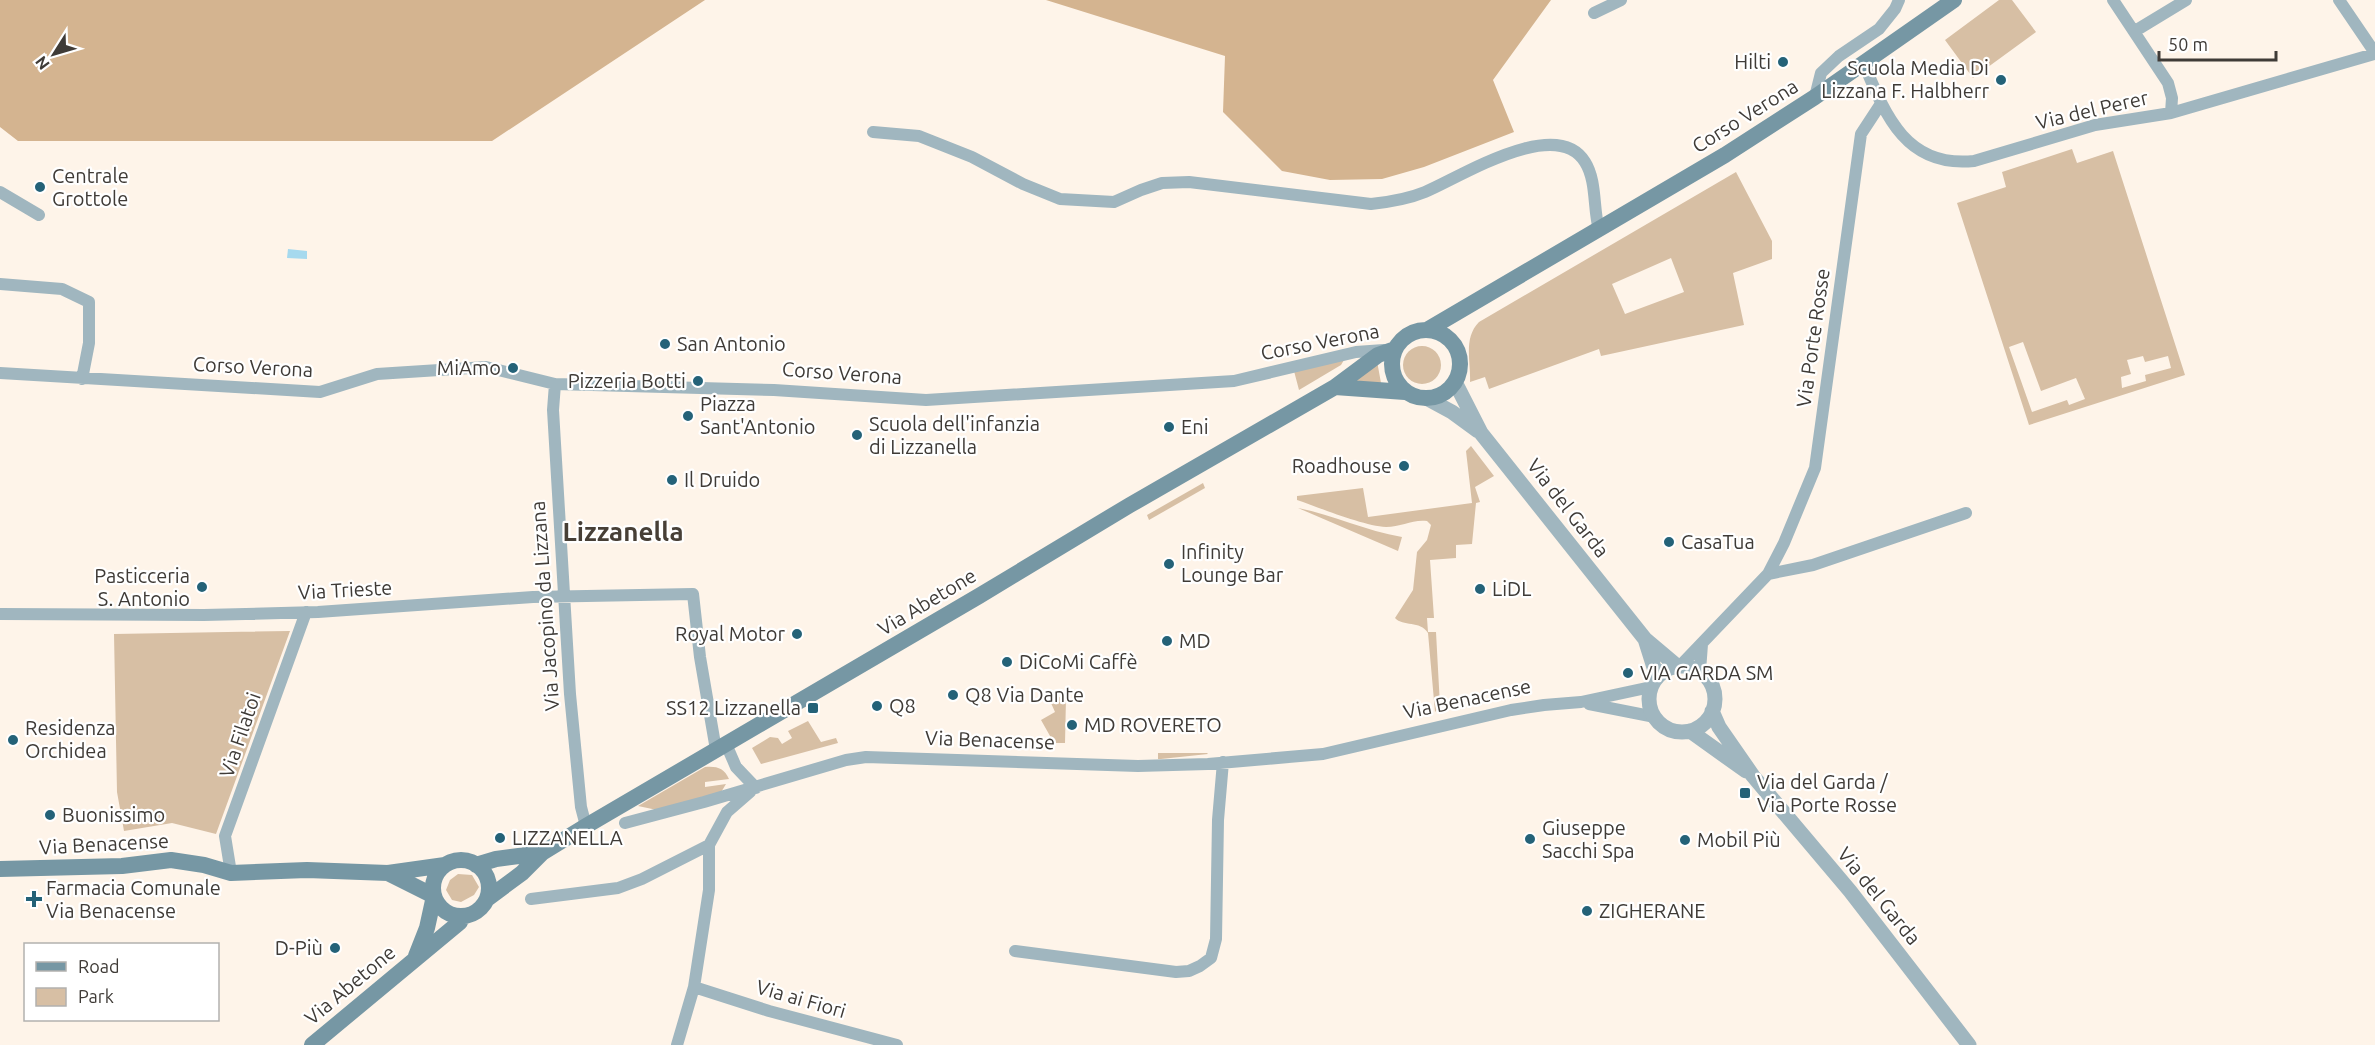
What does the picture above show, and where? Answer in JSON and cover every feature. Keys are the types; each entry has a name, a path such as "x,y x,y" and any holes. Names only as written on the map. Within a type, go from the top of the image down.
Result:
{"main road":[{"name":"Corso Verona","path":"1427,330 1725,155 1864,64 1954,0"},
{"path":"1455,346 1448,338 1427,330 1408,335 1395,349 1391,368 1398,386 1413,397 1428,399 1441,396 1455,382 1460,364 1455,346 1459,313"},
{"name":"Via Abetone","path":"542,853 1130,505 1335,387 1378,355 1395,349"},
{"path":"1335,387 1405,392"},
{"path":"542,853 528,868 487,899 477,911 462,916 445,911 434,896 432,890 435,877 445,865 460,861 476,865 542,853"},
{"name":"Via Benacense","path":"0,869 122,866 171,860 204,865 231,873 307,870 388,873 445,865"},
{"path":"476,865 486,877 489,892 487,899"},
{"name":"Via Benacense","path":"388,873 434,896"},
{"path":"416,957 428,928 434,896"},
{"name":"Via Abetone","path":"312,1045 460,922 462,916"}],"street":[{"path":"1594,13 1621,0"},
{"path":"1815,97 1821,73 1839,56 1879,29 1895,9 1899,0"},
{"path":"2113,0 2168,83 2172,98 2171,113"},
{"path":"2135,31 2186,0"},
{"path":"2339,0 2374,53"},
{"name":"Via del Perer","path":"1864,64 1880,105 1907,142 1924,154 1954,163 1974,161 2095,125 2171,113 2374,53"},
{"name":"Via Porte Rosse","path":"1679,666 1768,574 1785,543 1815,468 1861,134 1880,105"},
{"path":"873,132 919,135 972,157 1023,184 1060,199 1114,202 1162,183 1190,182 1371,204 1395,201 1424,192 1486,161 1513,151 1555,146 1572,150 1584,160 1591,173 1595,215 1599,230"},
{"path":"0,192 39,215"},
{"path":"0,284 62,289 89,302 89,343 82,379"},
{"name":"Corso Verona","path":"0,373 320,392 377,374 486,367 555,384 774,390 926,400 1234,381 1356,352 1395,349"},
{"name":"Via del Garda","path":"1455,382 1481,432 1645,639 1679,666"},
{"name":"Via Jacopino da Lizzana","path":"555,384 553,410 574,741 586,826"},
{"name":"Via del Garda","path":"1428,399 1481,432"},
{"path":"1768,574 1813,565 1966,513"},
{"name":"Via Trieste","path":"0,614 204,615 306,612 533,597 693,594 700,657 721,747"},
{"name":"Via Filatoi","path":"231,873 225,836 306,612"},
{"name":"Via del Garda","path":"1645,639 1654,682"},
{"path":"1700,671 1702,644"},
{"path":"1581,702 1654,717 1671,730 1689,732 1705,722 1712,711 1715,697 1713,687 1700,671 1679,666 1666,669 1654,682 1649,702 1654,717"},
{"path":"1581,702 1654,682"},
{"name":"Via Benacense","path":"625,823 756,788 846,760 866,757 1138,766 1223,762 1323,754 1432,727 1544,705 1581,702"},
{"name":"Via del Garda","path":"1712,711 1719,727 1753,776 1850,891 1970,1045"},
{"name":"Via del Garda","path":"1689,732 1753,776"},
{"path":"677,1045 694,987 709,890 709,845 727,812 756,788 721,747"},
{"path":"1015,951 1176,972 1189,971 1211,958 1216,939 1218,820 1223,762"},
{"path":"531,899 618,888 642,879 709,845"},
{"name":"Via ai Fiori","path":"694,987 769,1011 897,1045"}],"green space":[{"name":"Scuola Media Di Lizzana F. Halbherr","path":"1999,0 2012,0 2036,32 1973,78 1945,40"},
{"path":"2072,149 2077,163 2113,151 2185,375 2029,425 1957,203 2006,187 2002,172","holes":["2023,342 2041,391 2076,378 2085,399 2069,405 2067,400 2032,412 2009,347","2143,356 2145,362 2168,356 2171,368 2145,375 2146,381 2122,388 2121,377 2131,374 2127,360"]},
{"path":"1736,172 1772,241 1772,259 1733,273 1744,325 1601,356 1599,349 1489,389 1485,377 1470,382 1469,343 1474,328 1479,322","holes":["1671,258 1684,292 1625,314 1612,284"]},
{"path":"1422,346 1429,347 1435,352 1440,358 1440,372 1435,378 1429,383 1422,384 1415,383 1409,378 1404,372 1403,365 1404,358 1409,352 1415,347"},
{"path":"1344,360 1341,365 1299,390 1294,371"},
{"path":"1377,361 1381,383 1345,384"},
{"path":"1471,446 1494,476 1475,487 1480,502 1476,503 1472,544 1456,545 1456,558 1430,560 1434,618 1427,618 1428,632 1436,632 1440,706 1435,712 1428,633 1421,626 1398,621 1395,618 1413,590 1417,552 1427,540 1431,525 1427,521 1422,521 1391,527 1377,526 1297,500 1297,496 1363,488 1368,517 1472,503 1466,451"},
{"path":"1203,483 1205,488 1149,520 1147,515"},
{"path":"1298,508 1402,537 1398,551"},
{"path":"290,631 216,834 172,823 124,831 117,792 114,634"},
{"path":"1064,694 1066,698 1065,743 1054,743 1041,720 1055,712 1051,703"},
{"path":"808,721 821,742 836,738 838,743 761,764 752,748 770,737 778,738 782,744 792,738 788,731"},
{"path":"1158,753 1207,753 1208,754 1158,759"},
{"path":"705,767 720,768 727,775 729,779 705,782 705,787 726,784 720,794 657,810 638,806"},
{"path":"458,874 472,875 479,887 474,895 461,902 452,900 446,890 450,880"}],"shaded area":[{"path":"0,0 705,0 492,141 18,141 0,127"},
{"path":"1046,0 1551,0 1493,80 1514,132 1424,167 1382,179 1330,180 1282,171 1223,112 1225,56"}],"water":[{"path":"288,249 307,251 307,259 287,258"}],"place":[{"name":"Hilti","path":"1783,62"},
{"name":"Scuola Media Di Lizzana F. Halbherr","path":"2001,80"},
{"name":"Centrale Grottole","path":"40,187"},
{"name":"San Antonio","path":"665,344"},
{"name":"MiAmo","path":"513,368"},
{"name":"Pizzeria Botti","path":"698,381"},
{"name":"Piazza Sant'Antonio","path":"688,416"},
{"name":"Eni","path":"1169,427"},
{"name":"Scuola dell'infanzia di Lizzanella","path":"857,435"},
{"name":"Roadhouse","path":"1404,466"},
{"name":"Il Druido","path":"672,480"},
{"name":"CasaTua","path":"1669,542"},
{"name":"Infinity Lounge Bar","path":"1169,564"},
{"name":"Pasticceria S. Antonio","path":"202,587"},
{"name":"LiDL","path":"1480,589"},
{"name":"Royal Motor","path":"797,634"},
{"name":"MD","path":"1167,641"},
{"name":"DiCoMi Caffè","path":"1007,662"},
{"name":"VIA GARDA SM","path":"1628,673"},
{"name":"Q8 Via Dante","path":"953,695"},
{"name":"Q8","path":"877,706"},
{"name":"SS12 Lizzanella","path":"813,708"},
{"name":"MD ROVERETO","path":"1072,725"},
{"name":"Residenza Orchidea","path":"13,740"},
{"name":"Via del Garda / Via Porte Rosse","path":"1745,793"},
{"name":"Buonissimo","path":"50,815"},
{"name":"LIZZANELLA","path":"500,838"},
{"name":"Giuseppe Sacchi Spa","path":"1530,839"},
{"name":"Mobil Più","path":"1685,840"},
{"name":"Farmacia Comunale Via Benacense","path":"34,899"},
{"name":"ZIGHERANE","path":"1587,911"},
{"name":"D-Più","path":"335,948"}],"district":[{"name":"Lizzanella","path":"623,532"}]}
